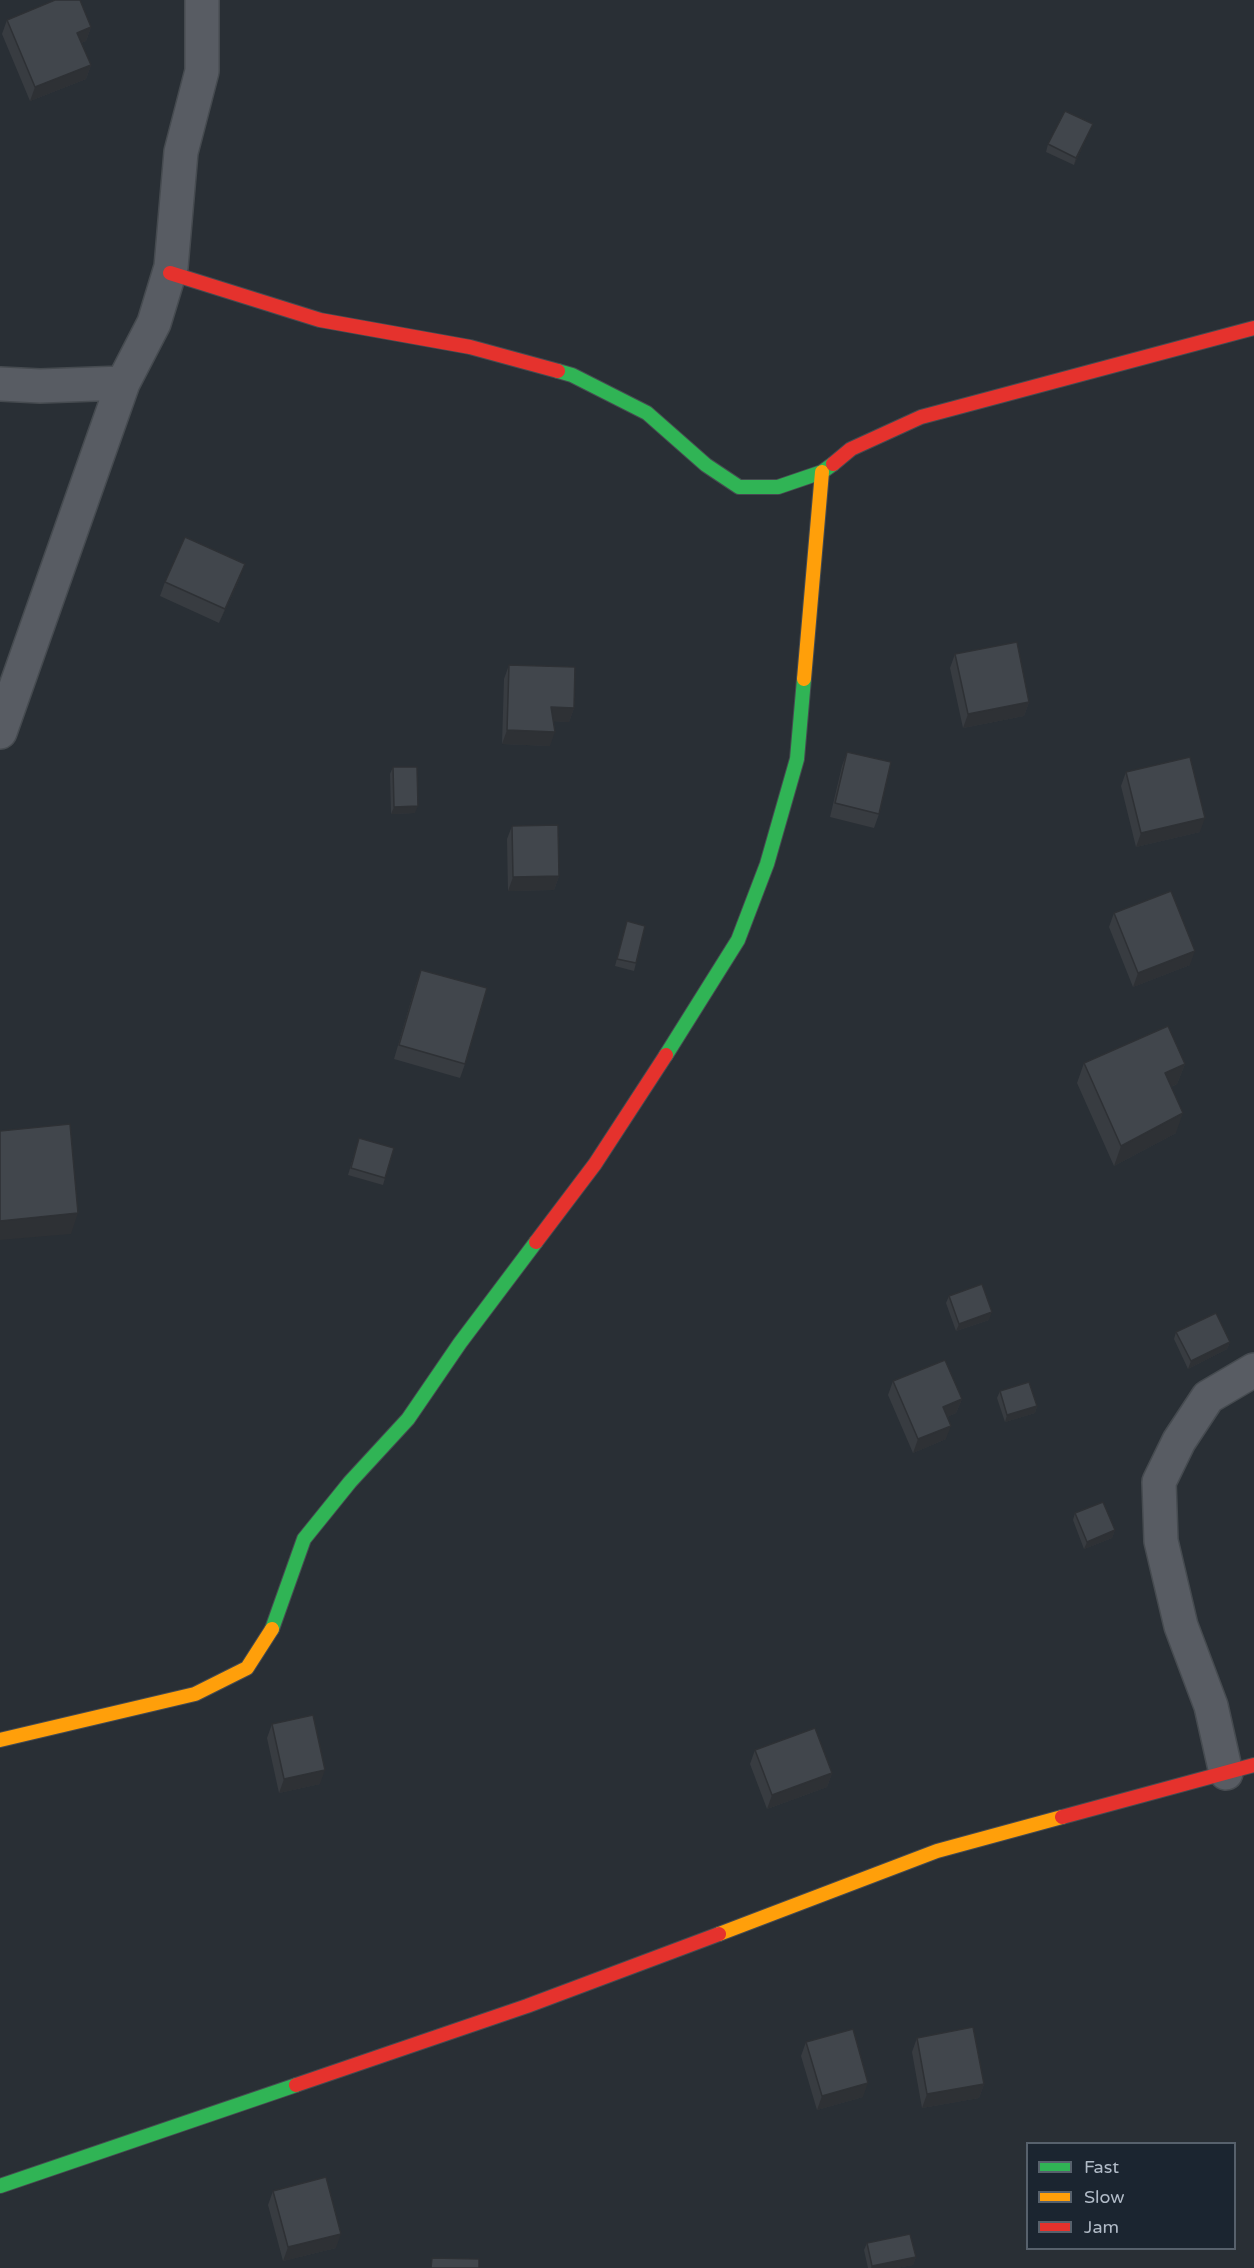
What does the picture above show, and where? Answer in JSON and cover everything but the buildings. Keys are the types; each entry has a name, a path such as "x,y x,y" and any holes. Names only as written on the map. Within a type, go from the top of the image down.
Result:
{"street":[{"path":"0,732 123,383 154,323 170,273 181,152 201,71 202,0"},
{"path":"170,273 320,320 470,347 572,375 647,413 706,465 739,487 778,487 822,471 851,449 921,417 1254,328"},
{"path":"0,384 40,386 123,383"},
{"path":"0,1740 195,1694 247,1668 272,1630 304,1539 350,1482 408,1419 460,1342 595,1164 658,1067 738,940 766,864 797,759 822,471"},
{"path":"0,2186 527,2006 937,1851 1240,1769 1211,1706 1181,1626 1161,1541 1159,1482 1179,1441 1208,1397 1254,1370"}],"traffic: fast":[{"path":"558,371 572,375 647,413 706,465 739,487 778,487 822,472 833,464"},
{"path":"666,1055 738,940 767,864 797,759 804,679"},
{"path":"272,1629 304,1539 350,1482 408,1419 460,1343 536,1242"},
{"path":"0,2186 296,2085"}],"traffic: slow":[{"path":"804,679 822,472"},
{"path":"0,1740 195,1694 247,1668 272,1629"},
{"path":"719,1934 937,1851 1062,1817"}],"traffic: jam":[{"path":"170,273 320,320 470,347 558,371"},
{"path":"833,464 851,449 921,417 1254,328"},
{"path":"536,1242 595,1164 666,1055"},
{"path":"1062,1817 1254,1765"},
{"path":"296,2085 527,2006 719,1934"}]}
